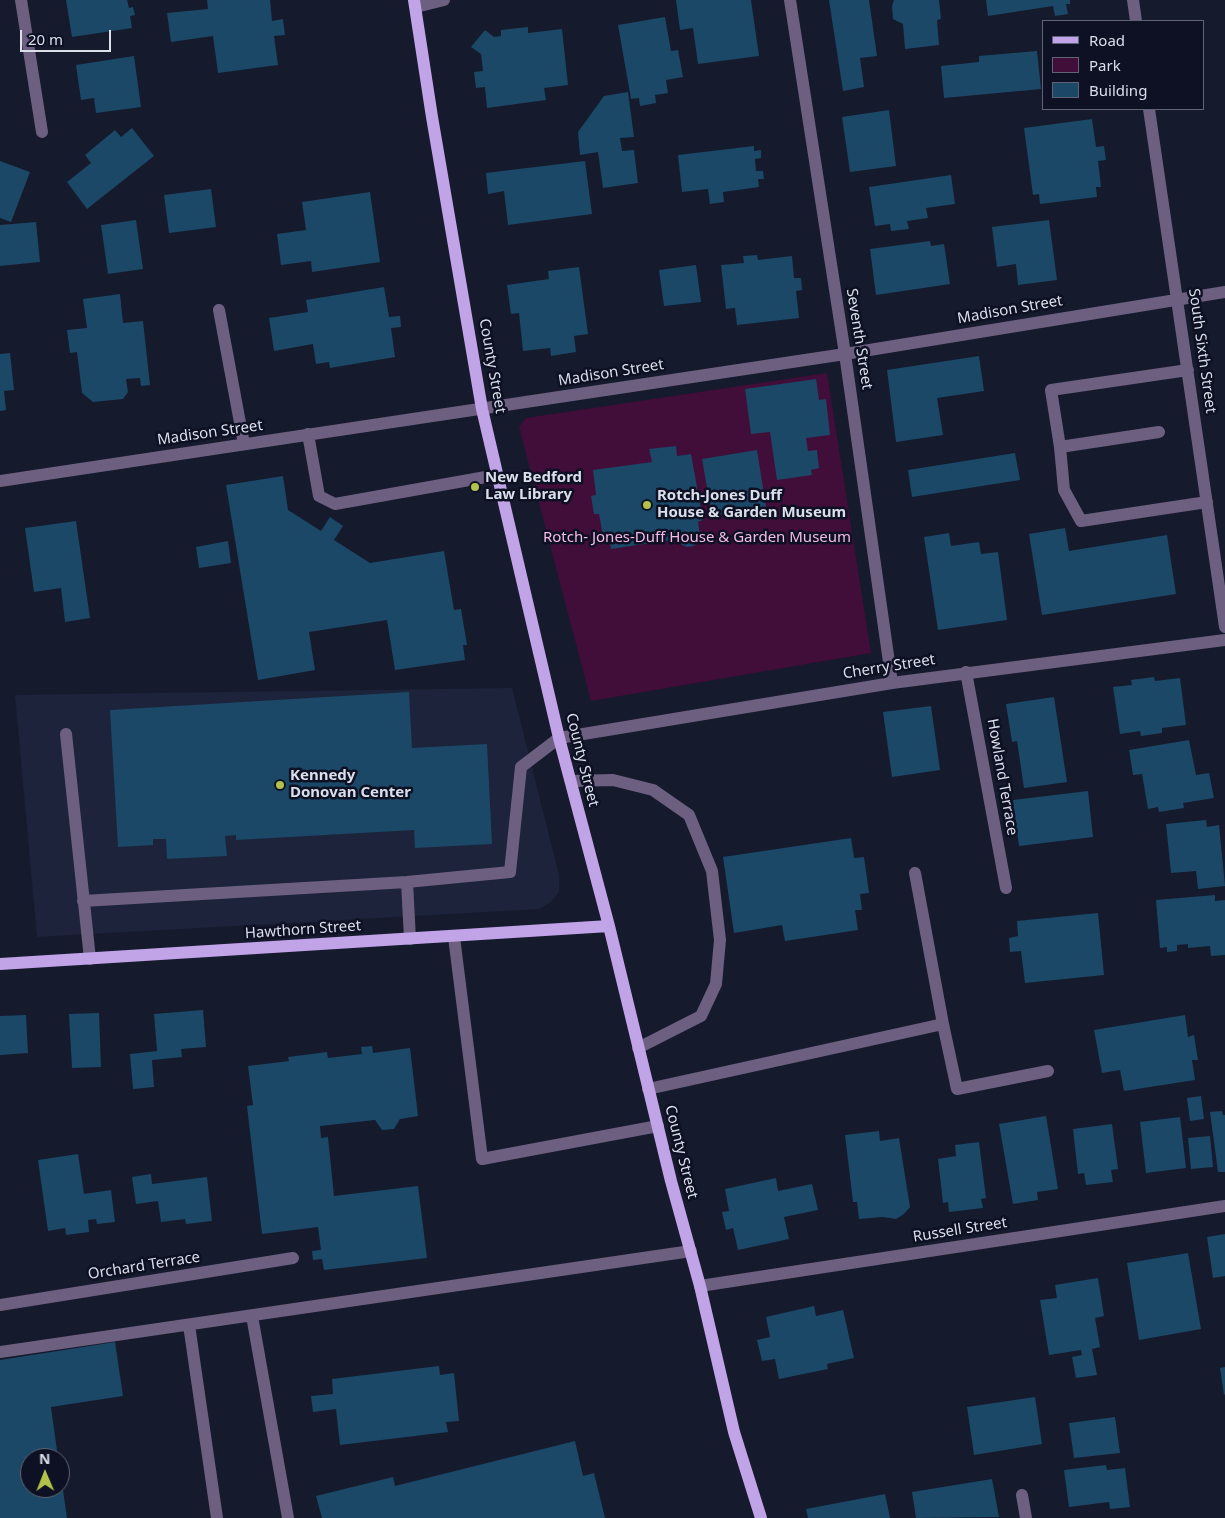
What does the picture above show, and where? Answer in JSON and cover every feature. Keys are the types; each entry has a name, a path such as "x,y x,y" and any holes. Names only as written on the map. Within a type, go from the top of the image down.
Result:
{"main road":[{"name":"County Street","path":"415,4 432,117 482,409 559,738 609,926 648,1090 700,1286 734,1432 761,1518"},
{"name":"Hawthorn Street","path":"0,964 410,940 609,926"}],"street":[{"path":"22,0 42,132"},
{"path":"415,4 444,0"},
{"name":"Seventh Street","path":"790,0 845,354 892,683"},
{"path":"1133,0 1136,20"},
{"name":"South Sixth Street","path":"1149,110 1225,627"},
{"name":"Madison Street","path":"0,481 845,354 1178,298 1225,292"},
{"path":"219,310 244,444"},
{"path":"1188,370 1051,390 1060,447 1064,490 1081,522 1207,502"},
{"path":"1060,447 1159,432"},
{"path":"308,434 319,496 335,504 498,475"},
{"name":"Cherry Street","path":"559,738 966,672 1225,640"},
{"name":"Howland Terrace","path":"966,672 1006,888"},
{"path":"66,734 90,959"},
{"path":"83,901 407,882 510,872 522,767 559,738"},
{"path":"571,781 613,780 654,790 689,815 712,871 720,940 716,984 701,1016 638,1048"},
{"path":"915,872 957,1089 1048,1071"},
{"path":"407,882 410,940"},
{"path":"454,937 482,1159 658,1126"},
{"path":"648,1090 943,1024"},
{"name":"Russell Street","path":"700,1286 1225,1206"},
{"path":"0,1352 691,1251"},
{"name":"Orchard Terrace","path":"0,1305 293,1258"},
{"path":"252,1316 288,1518"},
{"path":"189,1325 217,1518"},
{"path":"1022,1495 1026,1518"}],"shaded area":[{"name":"Kennedy Donovan Center","path":"512,688 559,875 559,892 551,902 539,909 37,937 15,695"}],"green space":[{"name":"Rotch- Jones-Duff House & Garden Museum","path":"827,373 871,653 591,701 519,427 526,418"}],"building":[{"path":"66,0 127,0 129,8 133,7 135,15 130,16 132,28 72,37"},
{"path":"207,0 270,0 272,21 283,19 285,35 274,36 278,65 218,73 213,36 171,42 167,13 208,9"},
{"path":"676,0 751,0 759,56 698,64 693,28 680,30"},
{"path":"829,0 869,0 877,56 860,58 864,87 843,91"},
{"path":"894,0 939,0 941,19 937,20 939,45 905,49 903,24 893,19 892,6"},
{"path":"986,0 1070,0 1070,4 1066,4 1068,14 1055,16 1053,6 988,16"},
{"path":"665,17 671,51 678,50 683,77 666,80 668,93 655,95 656,103 640,106 639,98 631,99 618,25"},
{"path":"528,27 528,33 562,29 568,85 544,88 546,100 487,108 485,87 476,88 474,72 483,71 481,54 471,47 485,30 494,37 501,36 501,30"},
{"path":"1037,51 1041,89 944,98 941,66 979,62 979,56"},
{"path":"134,56 141,107 96,113 94,98 81,100 76,65"},
{"path":"628,92 634,137 620,138 622,151 634,150 638,183 603,188 598,152 580,155 578,132 604,96"},
{"path":"889,110 896,166 850,172 842,117"},
{"path":"1092,119 1096,147 1104,146 1106,160 1098,161 1101,187 1096,187 1097,197 1040,204 1039,194 1033,195 1024,128"},
{"path":"132,128 154,156 87,209 67,182 91,163 85,155 115,130 121,137"},
{"path":"754,146 754,151 761,150 761,158 755,159 756,171 763,171 764,179 758,179 759,187 723,192 724,202 710,204 708,189 682,192 678,155"},
{"path":"0,161 30,172 11,222 0,218"},
{"path":"585,161 592,214 508,225 504,191 488,194 486,173"},
{"path":"951,175 955,204 926,208 928,218 907,221 909,229 891,231 890,224 875,226 869,187"},
{"path":"211,189 216,227 169,233 164,195"},
{"path":"370,192 380,262 312,272 311,261 281,265 277,234 306,230 302,202"},
{"path":"136,220 143,269 108,274 101,225"},
{"path":"1049,220 1057,280 1018,285 1016,264 997,267 992,227"},
{"path":"36,222 40,262 0,266 0,225"},
{"path":"930,241 931,246 944,244 950,284 876,295 870,249"},
{"path":"757,255 758,260 792,256 794,278 801,278 802,290 796,291 799,318 737,325 735,308 726,309 721,265 744,263 743,256"},
{"path":"696,265 701,302 664,306 659,270"},
{"path":"579,267 588,334 574,336 576,352 551,356 550,348 523,351 519,313 511,314 507,285 549,279 548,271"},
{"path":"384,287 389,317 400,316 401,327 391,328 395,357 330,368 329,362 316,364 313,344 274,351 269,318 308,312 306,300"},
{"path":"120,294 123,323 143,321 150,385 141,386 140,378 126,379 128,392 123,399 93,402 82,393 77,352 70,353 67,330 87,328 83,299"},
{"path":"10,353 14,390 4,391 6,410 0,411 0,354"},
{"path":"979,356 984,391 937,398 943,435 896,442 887,370"},
{"path":"816,379 819,400 826,399 830,435 806,438 808,451 817,450 819,468 811,470 812,475 777,480 770,432 751,434 745,389"},
{"name":"Rotch-Jones Duff House & Garden Museum","path":"676,446 677,456 691,454 703,520 698,522 700,535 698,542 694,546 687,547 682,545 678,539 611,549 609,535 603,536 599,514 594,514 591,496 596,495 593,470 652,462 649,449"},
{"path":"757,450 766,507 712,516 702,459"},
{"path":"1015,453 1020,480 912,497 908,470"},
{"path":"283,476 288,510 321,531 330,517 343,526 334,540 370,563 444,551 454,610 461,609 467,645 463,645 465,660 395,670 387,620 309,632 315,670 258,680 226,485"},
{"path":"76,521 90,618 65,622 61,588 34,592 25,528"},
{"path":"1065,528 1069,551 1167,535 1176,594 1042,615 1029,534"},
{"path":"949,533 951,546 979,542 981,554 998,552 1007,620 938,630 924,537"},
{"path":"228,541 231,563 199,568 196,547"},
{"path":"1154,677 1155,681 1180,678 1186,725 1162,728 1162,733 1141,736 1140,731 1120,734 1113,687 1132,685 1131,680"},
{"path":"409,692 412,748 487,744 492,844 415,848 414,830 236,840 236,835 225,836 227,856 167,859 166,839 153,839 153,845 118,847 110,710"},
{"path":"1054,697 1067,782 1024,788 1017,741 1012,742 1006,704"},
{"path":"931,706 940,770 892,777 883,712"},
{"path":"1189,740 1196,775 1209,773 1214,798 1183,803 1184,808 1159,812 1158,807 1148,809 1142,774 1133,775 1129,750"},
{"path":"1088,791 1093,837 1019,846 1013,800"},
{"path":"1206,820 1207,827 1219,825 1225,886 1198,889 1196,871 1171,873 1166,824"},
{"path":"851,838 854,858 864,857 869,893 860,894 862,910 855,910 858,930 785,941 782,925 734,933 723,857"},
{"path":"1215,895 1215,901 1225,900 1225,955 1211,956 1210,946 1188,948 1188,944 1177,945 1177,951 1167,952 1167,947 1160,948 1156,900"},
{"path":"1098,913 1104,975 1025,983 1021,951 1010,952 1009,938 1018,936 1017,921"},
{"path":"203,1010 206,1047 181,1049 182,1057 152,1060 154,1087 133,1089 130,1054 157,1051 154,1014"},
{"path":"99,1013 101,1067 72,1068 69,1014"},
{"path":"26,1015 28,1053 0,1055 0,1016"},
{"path":"1185,1015 1188,1037 1194,1035 1198,1060 1192,1060 1195,1080 1124,1091 1120,1070 1102,1073 1094,1030"},
{"path":"372,1046 373,1053 410,1048 418,1116 400,1119 394,1129 382,1130 375,1120 320,1126 321,1138 328,1137 334,1196 418,1186 427,1258 324,1270 322,1259 313,1260 312,1251 321,1250 318,1227 262,1234 247,1106 253,1105 248,1066 289,1061 288,1057 327,1052 328,1058 362,1054 361,1047"},
{"path":"1201,1096 1204,1119 1190,1121 1187,1098"},
{"path":"1222,1111 1223,1115 1225,1115 1225,1172 1218,1172 1210,1112"},
{"path":"1046,1116 1058,1189 1037,1192 1038,1200 1013,1204 999,1124"},
{"path":"1180,1117 1186,1168 1146,1173 1140,1122"},
{"path":"1112,1124 1118,1169 1111,1170 1113,1182 1086,1185 1084,1173 1078,1174 1073,1129"},
{"path":"879,1131 880,1141 899,1138 910,1207 896,1219 883,1217 859,1219 857,1202 853,1202 845,1135"},
{"path":"1210,1136 1213,1167 1191,1169 1188,1138"},
{"path":"979,1142 986,1198 981,1199 983,1208 949,1212 948,1202 943,1203 938,1159 956,1156 955,1145"},
{"path":"78,1154 84,1194 111,1190 115,1222 97,1224 96,1219 88,1220 89,1232 66,1235 65,1228 48,1231 38,1160"},
{"path":"151,1174 152,1184 207,1177 212,1221 186,1224 185,1219 161,1222 158,1201 136,1204 132,1177"},
{"path":"776,1178 778,1191 812,1184 818,1210 784,1217 789,1239 738,1250 733,1228 726,1230 722,1212 729,1211 725,1189"},
{"path":"1225,1234 1225,1276 1213,1278 1207,1237"},
{"path":"1188,1253 1201,1329 1139,1340 1127,1263"},
{"path":"1098,1278 1104,1316 1095,1318 1100,1347 1092,1349 1097,1375 1076,1378 1072,1357 1082,1355 1081,1350 1049,1355 1040,1300 1057,1298 1055,1285"},
{"path":"814,1306 816,1316 843,1310 854,1358 827,1364 828,1369 779,1379 775,1359 762,1361 757,1340 770,1337 766,1317"},
{"path":"115,1342 123,1396 51,1407 57,1448 20,1448 20,1498 64,1498 67,1518 0,1518 0,1360"},
{"path":"439,1366 440,1375 454,1373 459,1421 446,1422 448,1432 340,1445 336,1409 313,1412 311,1396 333,1394 332,1379"},
{"path":"1225,1367 1225,1394 1224,1395 1220,1368"},
{"path":"1035,1397 1042,1444 974,1455 967,1407"},
{"path":"1115,1417 1120,1453 1074,1458 1069,1423"},
{"path":"575,1441 583,1476 594,1473 605,1518 322,1518 316,1496 393,1477 395,1486"},
{"path":"1106,1465 1107,1470 1125,1468 1130,1507 1110,1509 1109,1502 1069,1507 1064,1470"},
{"path":"992,1479 999,1517 916,1518 912,1492"},
{"path":"885,1494 890,1518 808,1518 806,1509"}],"place":[{"name":"New Bedford Law Library","path":"475,487"},
{"name":"Rotch-Jones Duff House & Garden Museum","path":"647,505"},
{"name":"Kennedy Donovan Center","path":"280,785"}]}
